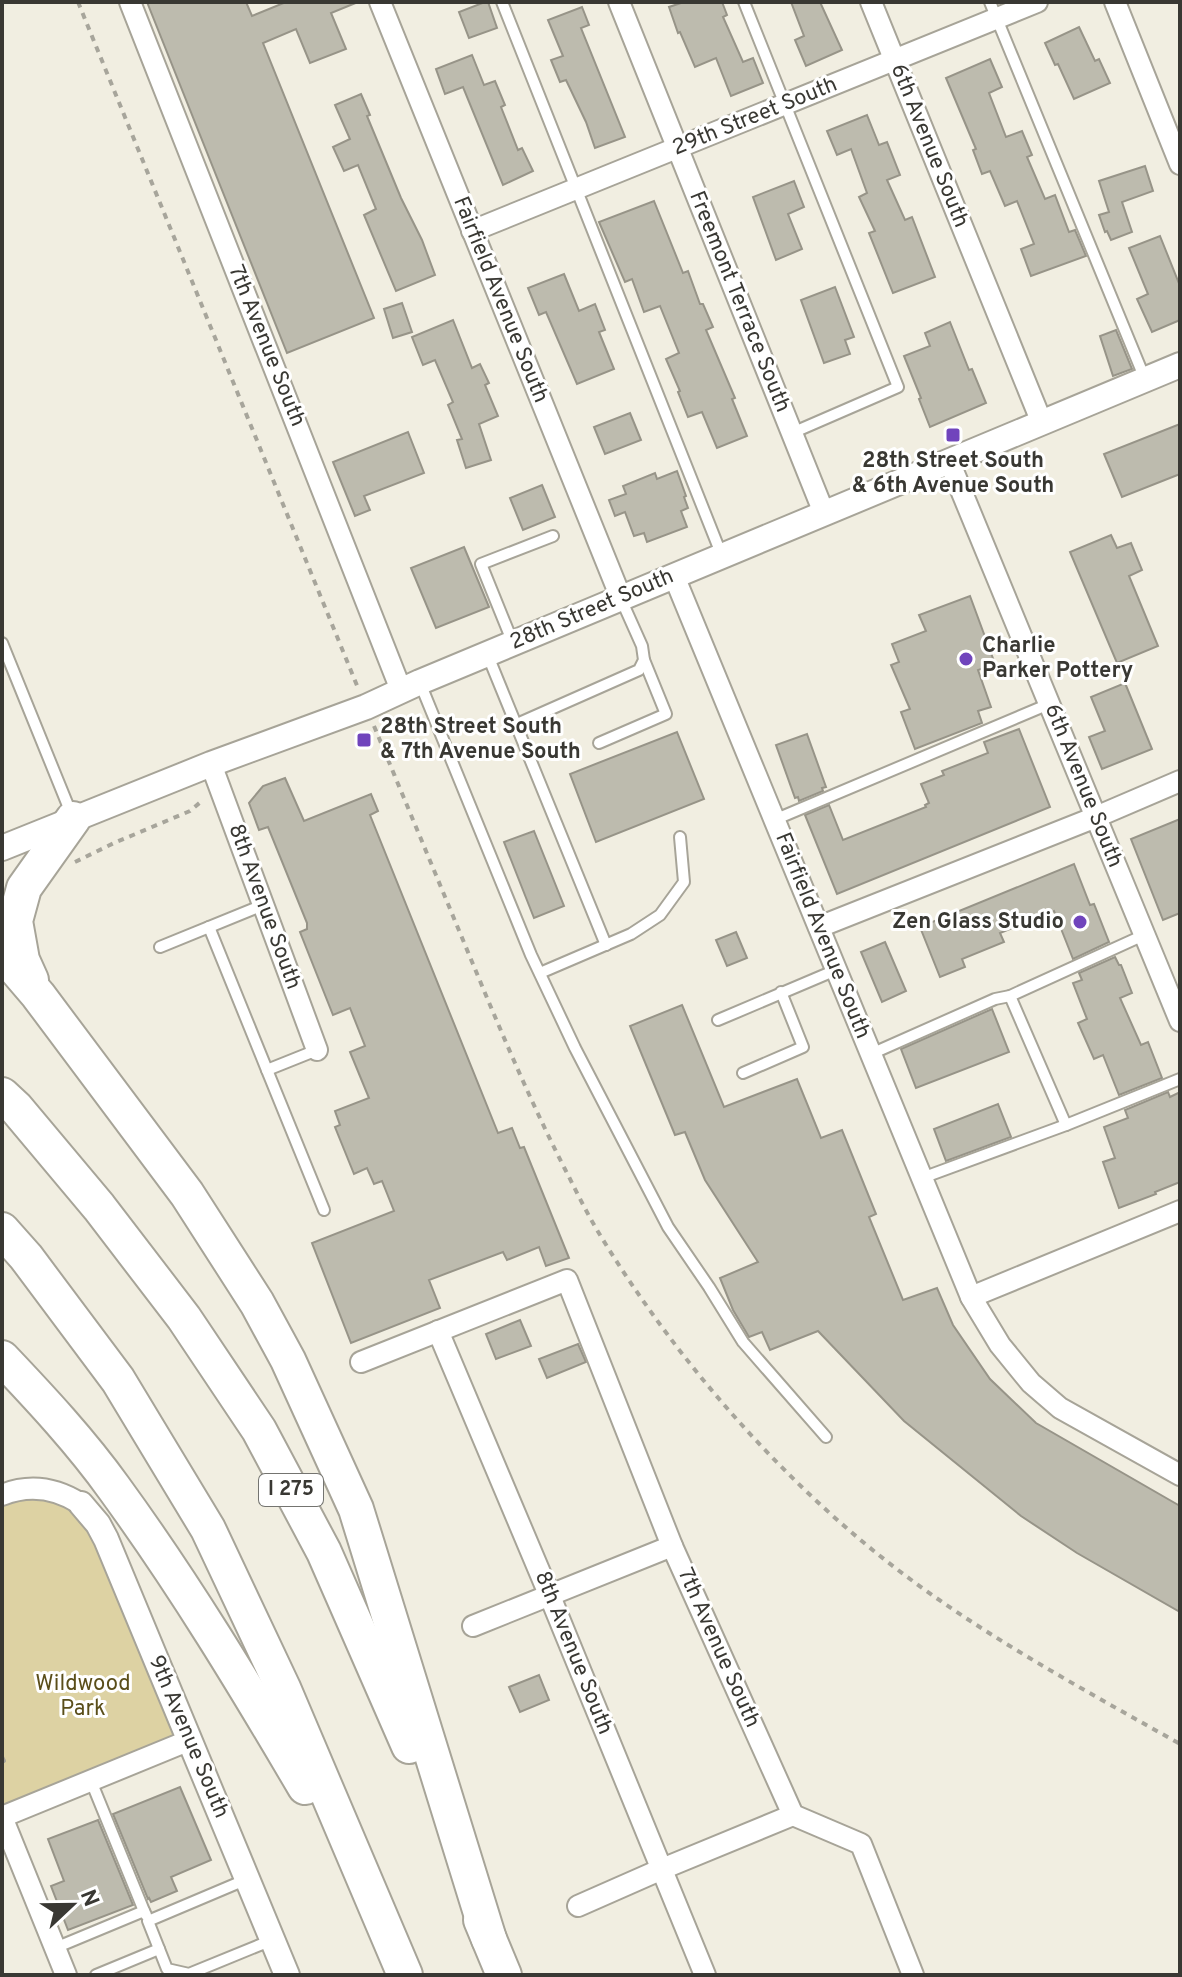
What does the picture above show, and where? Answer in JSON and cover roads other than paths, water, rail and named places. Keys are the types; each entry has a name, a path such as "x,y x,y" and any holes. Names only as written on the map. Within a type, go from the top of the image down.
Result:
{"highway":[{"path":"38,995 22,960 15,921 24,888 73,819"},
{"path":"2,953 38,995 187,1194 257,1303 288,1360 356,1509 489,1939"},
{"name":"I 275","path":"2,1095 118,1231 184,1318 259,1430 324,1552 381,1678 504,1975"},
{"path":"2,1230 26,1257 118,1380 208,1529 283,1688 405,1975"},
{"path":"2,1358 62,1422 113,1486 183,1587 272,1730 377,1909"}],"street":[{"name":"7th Avenue South","path":"130,2 411,686"},
{"name":"Fairfield Avenue South","path":"380,2 621,598"},
{"name":"Freemont Terrace South","path":"619,2 824,513"},
{"name":"6th Avenue South","path":"871,2 1042,423"},
{"name":"29th Street South","path":"472,231 894,60 994,10 1037,2"},
{"path":"1115,2 1180,164"},
{"name":"28th Street South","path":"2,848 211,764 366,707 1180,365"},
{"name":"6th Avenue South","path":"949,461 1180,1021"},
{"name":"Fairfield Avenue South","path":"674,576 971,1297 1000,1345 1041,1392 1060,1408 1180,1475"},
{"name":"8th Avenue South","path":"211,764 317,1050"},
{"path":"819,927 1180,781"},
{"path":"971,1297 1180,1211"},
{"name":"7th Avenue South","path":"438,1331 567,1280 672,1546 793,1815"},
{"path":"361,1362 438,1331"},
{"name":"8th Avenue South","path":"438,1331 705,1975"},
{"path":"2,1495 18,1489 46,1489 81,1504"},
{"name":"9th Avenue South","path":"81,1504 106,1539 287,1975"},
{"path":"473,1626 672,1546"},
{"path":"66,1975 2,1817 190,1740"},
{"path":"578,1906 793,1815 861,1844 913,1975"}],"lane":[{"path":"502,2 722,556"},
{"path":"744,2 898,387 792,433"},
{"path":"994,10 1145,379"},
{"path":"513,643 481,564 553,536"},
{"path":"599,743 666,714 621,598"},
{"path":"2,643 73,819"},
{"path":"487,654 606,945"},
{"path":"517,724 639,670 644,660"},
{"path":"411,686 575,1048 668,1227 743,1342 826,1437"},
{"path":"774,820 1049,704"},
{"path":"540,973 631,934 660,915 684,882 680,837"},
{"path":"160,947 263,905"},
{"path":"209,927 324,1210"},
{"path":"871,1054 1144,935"},
{"path":"718,1020 836,970"},
{"path":"743,1073 803,1047 781,992"},
{"path":"1010,996 1066,1125"},
{"path":"267,1070 317,1050"},
{"path":"922,1178 1180,1079"},
{"path":"91,1781 167,1969 189,1974 272,1940"},
{"path":"55,1948 247,1879"},
{"path":"96,1975 159,1949"}],"place":[{"name":"28th Street South & 6th Avenue South","path":"953,435"},
{"name":"Charlie Parker Pottery","path":"966,659"},
{"name":"28th Street South & 7th Avenue South","path":"364,740"},
{"name":"Zen Glass Studio","path":"1080,922"}],"park label":[{"name":"Wildwood Park","path":"83,1696"}]}
